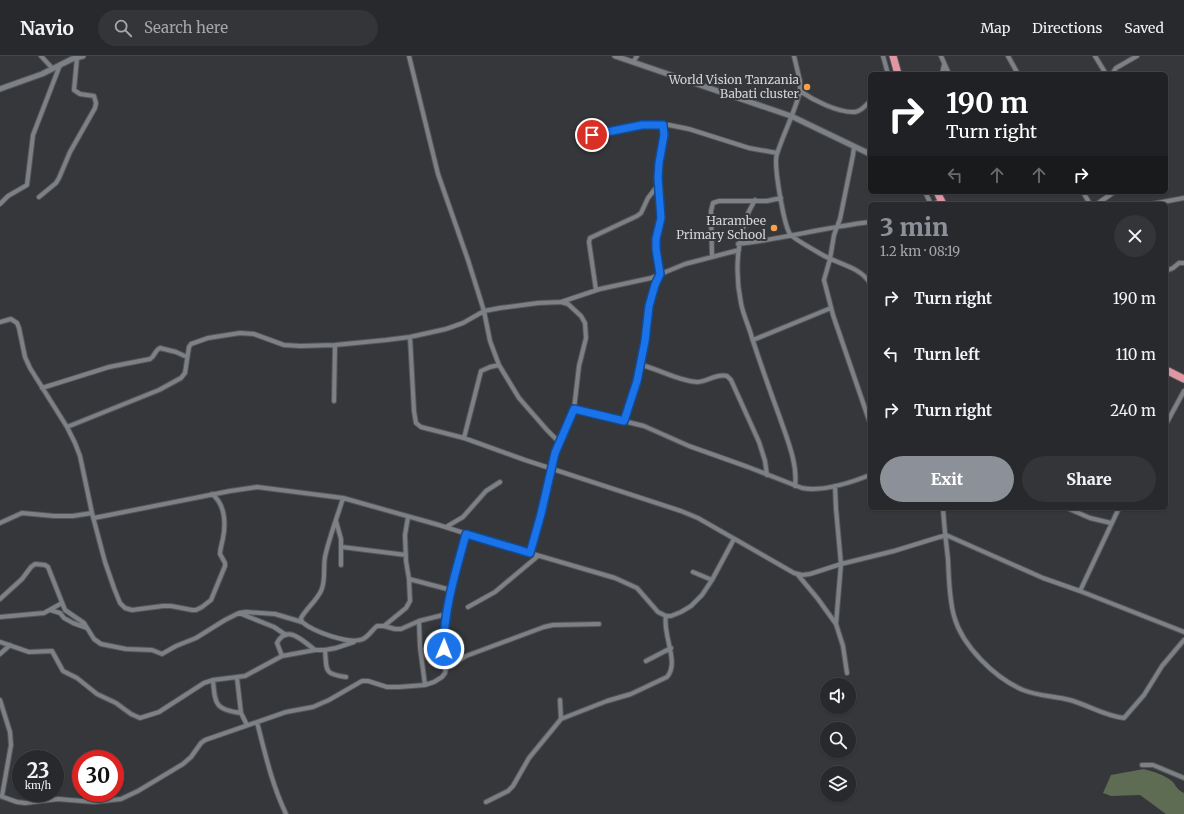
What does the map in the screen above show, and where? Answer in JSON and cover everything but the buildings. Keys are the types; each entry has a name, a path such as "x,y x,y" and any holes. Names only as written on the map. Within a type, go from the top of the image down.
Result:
{"highway":[{"path":"893,56 897,72"},
{"path":"1168,370 1184,379"}],"street":[{"path":"41,56 53,69"},
{"path":"0,89 53,69 82,56"},
{"path":"409,56 438,174 484,311 490,341 499,366 518,398 559,442"},
{"path":"615,56 791,116 868,153"},
{"path":"633,62 637,56"},
{"path":"794,56 800,81 800,91 777,153 775,166 788,230 793,236 830,259 849,266 868,280"},
{"path":"883,56 887,72"},
{"path":"941,56 948,72"},
{"path":"1008,56 1017,72"},
{"path":"1095,56 1105,72"},
{"path":"1113,72 1116,68 1137,56"},
{"path":"39,197 56,183 70,152 96,108 96,100 94,96 80,94 74,90 77,58"},
{"path":"942,72 944,64"},
{"path":"0,204 8,196 27,185 33,135 60,65"},
{"path":"800,91 816,100 842,110 855,112 860,110 868,103"},
{"path":"581,144 587,137 592,135 642,125 663,125 681,127 738,145 777,153"},
{"path":"624,421 641,365 649,306 660,274 656,249 656,235 661,218 658,185 659,163 664,135 663,125"},
{"path":"854,146 830,259 824,280 831,308 868,417"},
{"path":"596,290 588,242 590,238 641,213 648,198 658,185"},
{"path":"1100,202 1111,194"},
{"path":"712,256 711,211 713,203 719,201 767,200 781,198"},
{"path":"1163,202 1184,198"},
{"path":"755,200 744,220 738,244 740,302 794,466 795,486"},
{"path":"738,244 868,222"},
{"path":"67,427 172,384 181,378 185,373 189,348 194,342 208,338 240,333 254,334 284,345 300,346 335,345 410,337 457,325 484,311 514,306 561,302 614,285 651,278 684,264 738,250"},
{"path":"1168,270 1179,263 1184,263"},
{"path":"530,553 559,442 567,428 574,409 579,366 586,338 585,323 578,311 568,304 561,302"},
{"path":"753,340 831,308"},
{"path":"0,322 11,319 17,323 25,357 30,368 75,442 80,456 92,513 114,588 120,603 125,608 132,610 171,606 196,610 211,600 225,566 220,554 224,531 223,510 220,502 212,494"},
{"path":"410,337 414,411 416,423 421,427 431,431 464,438 525,460 681,511 698,518 786,570 798,575 818,598 836,624 843,646 847,673"},
{"path":"334,401 335,345"},
{"path":"42,388 109,367 152,358 160,348 176,352 187,357"},
{"path":"641,365 697,382 722,375 727,376 731,380 759,442 765,461 767,475"},
{"path":"464,438 481,371 490,367 499,366"},
{"path":"1168,420 1184,391"},
{"path":"574,409 650,428 694,448 795,486 810,489 835,486 868,476"},
{"path":"446,527 463,517 486,491 500,482"},
{"path":"835,486 841,564 836,624"},
{"path":"94,518 212,494 257,487 343,498 446,527 615,578 637,588 658,612 666,616 676,615 691,606 702,595 712,580 734,539"},
{"path":"302,622 304,614 322,590 324,583 325,558 343,498"},
{"path":"943,510 952,605 954,616 961,633 974,652 984,662 1002,678 1021,689 1031,693 1070,700 1124,718 1144,695 1166,660 1184,640"},
{"path":"1072,510 1090,518 1111,523"},
{"path":"1080,591 1118,510"},
{"path":"0,523 22,513 73,516 92,513"},
{"path":"384,626 403,612 408,605 410,596 405,534 408,517"},
{"path":"336,521 341,539 341,565"},
{"path":"0,700 10,732 11,745 1,796 17,802 25,803 58,799 94,802 121,799 138,791 183,764 205,740 286,712 312,707 329,700 362,681 394,687 425,685 442,677 446,668 444,638 451,590 466,534"},
{"path":"798,575 810,574 946,535 1024,570 1184,632"},
{"path":"342,548 406,555"},
{"path":"468,607 495,592 538,556"},
{"path":"0,599 22,580 31,567 35,564 41,564 48,567 62,603 69,614 81,621 94,639 100,644 126,649 152,650 162,654 176,646 196,638 239,613 246,612 275,614 302,622 313,629 328,635 354,642"},
{"path":"693,572 712,580"},
{"path":"409,579 451,590"},
{"path":"0,617 36,615 50,610 62,603"},
{"path":"50,610 60,612 64,618 87,628"},
{"path":"239,613 274,627 286,635"},
{"path":"0,642 29,652 52,651 64,671 77,678 97,694 116,703 140,718 159,712 170,706 199,684 212,680 237,678 252,673 282,656 336,648 368,636 377,626 398,629 419,621 447,614"},
{"path":"486,802 508,791 513,786 529,758 561,719 607,701 631,694 667,677 671,673 671,648 664,623 666,616"},
{"path":"419,621 420,647 425,685"},
{"path":"446,668 466,656 544,627 552,625 599,624"},
{"path":"282,656 277,643 286,635 294,635 315,650"},
{"path":"0,654 10,645"},
{"path":"646,661 671,648"},
{"path":"325,650 326,666 331,674 346,677"},
{"path":"237,678 241,713 248,725"},
{"path":"212,680 217,704 227,711 241,713"},
{"path":"560,700 561,719"},
{"path":"257,722 266,759 286,814"},
{"path":"1142,765 1156,766 1184,778"}],"green space":[{"path":"1144,769 1166,777 1184,793 1184,814 1166,814 1140,795 1111,796 1103,793 1111,775"}],"place":[{"name":"World Vision Tanzania Babati cluster","path":"807,87"},
{"name":"Harambee Primary School","path":"774,228"}],"route":[{"path":"444,649 444,628 451,590 466,534 530,553 541,514 555,453 574,409 624,421 637,381 642,361 649,306 660,274 656,239 661,218 658,178 664,135 663,125 642,125 592,135"}]}
